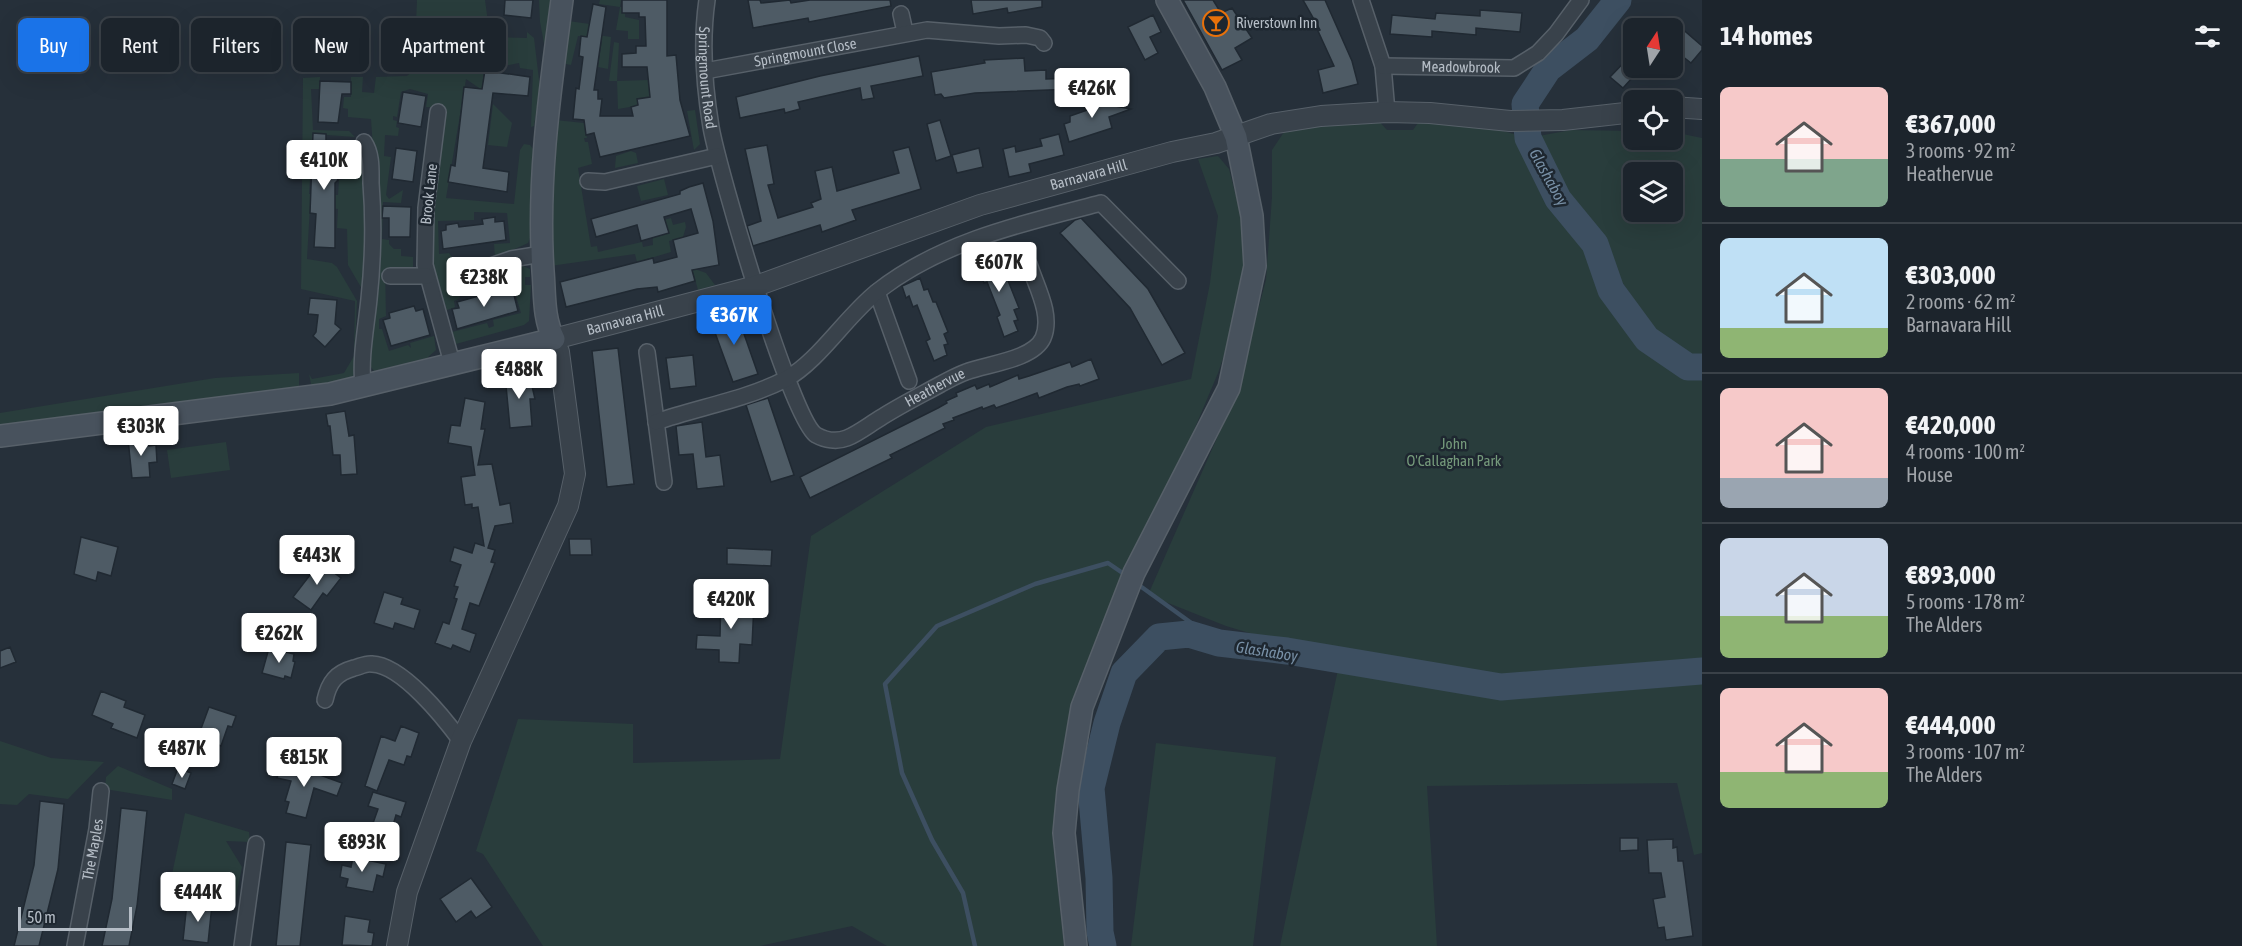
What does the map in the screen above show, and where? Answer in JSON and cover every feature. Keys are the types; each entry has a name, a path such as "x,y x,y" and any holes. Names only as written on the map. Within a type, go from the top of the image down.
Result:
{"main road":[{"path":"554,339 546,320 542,254 542,158 562,0"},
{"path":"1076,946 1067,881 1064,833 1068,790 1082,707 1113,622 1134,573 1229,388 1255,266 1252,216 1236,137 1215,87 1167,0"},
{"name":"Barnavara Hill","path":"0,436 296,399 363,387 554,339"}],"street":[{"name":"Springmount Road","path":"706,0 705,70 717,156 756,286"},
{"path":"1361,0 1383,66 1387,112"},
{"name":"Meadowbrook","path":"1383,66 1514,68 1538,53 1556,34 1581,0"},
{"path":"901,14 905,32"},
{"name":"Springmount Close","path":"705,70 905,32 927,30 999,36 1026,35 1040,38 1044,43"},
{"path":"1683,108 1702,109"},
{"name":"Brook Lane","path":"438,112 426,208 427,276 452,363"},
{"name":"Barnavara Hill","path":"554,339 756,286 980,205 1292,120 1387,112 1430,113 1510,121 1563,120 1623,112"},
{"path":"363,387 362,364 365,316 369,301 372,211 370,155 364,142"},
{"path":"588,181 605,182 717,156"},
{"path":"656,422 698,407 739,399 788,378 833,338 854,312 877,292 908,270 953,247 1101,202 1178,281"},
{"path":"456,278 511,259 542,254"},
{"name":"Heathervue","path":"756,286 806,425 816,435 832,441 846,439 904,404 965,372 1029,352 1042,340 1047,327 1045,310 1029,264"},
{"path":"390,276 427,276"},
{"name":"Heathervue","path":"877,292 909,381"},
{"path":"397,946 407,892 461,741 568,506 575,474 559,352 554,339"},
{"path":"647,352 664,482"},
{"path":"325,700 329,685 338,675 348,670 371,663 393,669 441,713 461,741"},
{"name":"The Maples","path":"75,946 97,829 101,791"},
{"path":"242,946 256,844"}],"green space":[{"path":"417,0 485,0 487,18 416,18"},
{"path":"539,0 554,0 547,59 540,22"},
{"path":"600,0 621,0 620,7 599,4"},
{"path":"620,7 625,7 625,17 639,20 639,39 628,39 628,31 616,30"},
{"path":"568,21 590,24 588,37 578,36 571,65 561,63"},
{"path":"527,32 534,38 540,88 534,126 531,127 533,70 520,68 519,63 506,66 506,37 527,38"},
{"path":"598,35 611,37 608,69 598,67 602,40"},
{"path":"614,42 619,43 617,81 609,81"},
{"path":"412,72 484,72 482,90 466,79 446,198 514,204 520,150 524,144 530,145 533,149 530,238 528,243 495,258 494,244 510,243 507,213 474,212 474,220 438,221 439,254 449,253 461,269 447,273 450,287 457,286 460,298 454,301 455,307 447,310 431,261 432,208 445,108 426,107 428,94 410,89 401,92 397,117 393,116 393,120 397,121 396,127 399,128 398,136 385,135 384,156 391,157 386,195 389,199 403,190 401,203 383,202 382,239 389,240 389,244 394,249 401,249 401,256 413,257 413,269 385,269 386,316 379,319 379,329 382,329 389,351 408,345 411,348 410,343 434,336 436,350 427,358 374,371 367,362 376,193 371,119 348,117 348,109 343,108 344,97 351,97 351,77 363,77 362,92 374,93 376,77 407,76"},
{"path":"320,77 319,89 311,89 313,130 349,131 355,137 313,134 309,194 338,195 339,180 345,179 346,173 341,157 362,156 367,205 365,294 348,265 347,229 337,228 338,209 310,206 307,259 332,263 337,267 357,301 354,374 351,379 312,389 309,374 312,379 344,373 354,356 355,301 301,289 303,78"},
{"path":"648,80 659,102 618,109 617,81"},
{"path":"493,104 512,123 507,147 488,145"},
{"path":"695,110 700,144 694,150 687,111"},
{"name":"John O'Callaghan Park","path":"1423,116 1496,129 1528,138 1571,130 1623,131 1623,150 1683,150 1683,134 1702,138 1702,355 1670,355 1688,367 1702,367 1702,663 1607,679 1702,679 1702,853 1694,855 1677,783 1427,786 1437,946 1280,946 1340,660 1226,626 1148,595 1235,397 1266,280 1272,197 1272,150 1286,129 1376,118 1387,130 1413,130","holes":["1532,145 1668,352 1647,339 1595,244 1558,199"]},
{"path":"555,120 584,123 587,138 584,138 585,142 588,142 592,164 578,168 591,247 597,246 598,252 642,242 643,247 653,245 652,228 660,221 671,218 673,225 685,222 683,237 669,241 671,252 644,260 648,276 641,278 635,254 550,266 548,220"},
{"path":"631,151 636,153 638,163 615,168 616,156"},
{"path":"1218,156 1229,169 1246,235 1248,256 1240,307 1218,373 1077,708 1052,833 1064,946 887,946 852,926 760,946 543,946 483,854 476,851 518,719 633,724 633,763 780,759 811,536 986,427 1191,379 1210,283 1218,216 1198,159"},
{"path":"664,179 668,195 641,201 637,186"},
{"path":"523,266 530,269 530,277 525,277 525,285 531,285 529,321 524,325 456,344 452,332 487,323 489,328 494,326 493,320 521,313 513,286 495,288 493,277"},
{"path":"692,268 706,273 715,285 698,290"},
{"path":"299,373 299,392 0,429 0,413 215,378"},
{"path":"226,442 230,470 171,478 167,450"},
{"path":"0,741 51,758 104,762 68,799 29,794 17,805 0,804"},
{"path":"1156,743 1276,757 1253,946 1131,946"},
{"path":"118,766 172,789 172,800 105,789 106,777"},
{"path":"185,813 249,832 250,842 226,841 242,867 235,901 168,893"}],"building":[{"path":"505,0 533,0 531,18 504,15"},
{"path":"622,0 667,0 667,56 676,55 680,100 690,136 600,157 594,133 586,135 584,120 573,119 576,88 579,89 583,57 579,56 581,36 587,37 593,4 606,7 594,90 598,90 598,99 602,99 600,116 633,116 631,107 638,105 637,99 650,97 647,67 622,67 622,54 636,53 636,46 646,46 645,17 639,17 639,13 622,13"},
{"path":"748,0 760,0 761,3 790,0 791,3 810,0 890,0 891,6 809,22 808,18 753,28"},
{"path":"971,0 1042,0 1042,7 1008,13 1007,8 973,14"},
{"path":"1183,0 1213,0 1221,13 1232,8 1252,38 1235,48 1242,60 1222,70"},
{"path":"1303,0 1325,0 1352,61 1358,84 1323,93 1318,70 1334,66 1318,31 1320,30"},
{"path":"1480,10 1522,13 1520,32 1476,28 1476,35 1432,31 1432,37 1390,34 1392,15 1435,19 1436,13 1480,16"},
{"path":"1153,15 1161,32 1150,37 1158,53 1145,60 1128,27"},
{"path":"1683,30 1702,46 1702,50 1691,63 1683,57"},
{"path":"919,56 923,76 871,86 874,98 862,100 860,88 798,102 800,109 785,113 784,109 740,118 736,97 820,76"},
{"path":"1024,58 1025,71 1046,70 1046,79 1074,78 1074,89 975,93 944,98 941,94 935,95 931,72 985,63 984,60"},
{"path":"1623,63 1623,78 1632,78 1623,88 1610,77"},
{"path":"485,72 530,77 528,96 493,93 483,168 509,172 507,192 448,182 451,165 455,166 464,87 482,89"},
{"path":"320,81 351,82 351,94 342,94 338,123 318,122"},
{"path":"1100,90 1105,104 1131,109 1109,117 1112,128 1069,142 1064,124 1070,122 1070,116 1093,108 1089,94"},
{"path":"403,92 426,96 421,127 398,123"},
{"path":"940,120 951,156 936,161 927,124"},
{"path":"313,133 326,134 326,147 334,148 339,154 336,157 338,180 335,183 335,248 314,247 316,214 310,213"},
{"path":"1059,134 1064,155 1029,164 1031,172 1009,177 1003,149 1015,146 1016,152 1042,146 1040,139"},
{"path":"767,145 774,184 768,185 778,218 813,207 811,203 821,199 815,171 832,167 837,191 899,173 893,151 909,147 921,189 852,210 856,220 822,232 820,225 753,246 747,226 761,221 745,149"},
{"path":"396,148 417,151 413,182 392,179"},
{"path":"979,148 983,167 957,173 952,155"},
{"path":"703,183 713,221 719,265 692,270 695,281 658,292 657,287 637,289 566,307 560,282 653,258 654,263 677,257 673,240 698,233 691,209 664,217 669,233 641,241 637,225 596,237 591,219 680,194 680,191"},
{"path":"383,206 411,207 410,237 389,237 389,218 382,218"},
{"path":"495,217 495,222 504,221 506,240 443,249 441,231 446,230 446,225 458,223 459,227 483,224 482,219"},
{"path":"1081,218 1148,289 1185,353 1162,365 1130,308 1060,233 1075,220"},
{"path":"990,254 995,267 998,265 1003,278 1007,278 1019,308 1014,310 1018,320 1014,321 1018,331 1004,337 997,317 1000,315 987,282 984,283 980,272 976,274 972,261"},
{"path":"920,278 924,290 928,289 933,302 936,302 948,332 944,334 948,344 944,345 947,355 934,361 926,341 930,339 917,305 913,307 909,296 906,298 902,286"},
{"path":"504,289 505,293 513,291 518,311 457,329 452,309 459,308 457,302"},
{"path":"310,298 337,300 335,324 341,329 325,347 313,336 316,332 318,315 308,314"},
{"path":"414,306 416,311 423,309 430,335 391,346 383,320 390,318 389,313"},
{"path":"736,311 758,374 733,382 710,319"},
{"path":"618,348 634,484 607,487 592,351"},
{"path":"693,355 696,386 670,389 666,358"},
{"path":"1091,359 1099,379 1080,386 1079,384 1067,387 1039,398 1037,393 996,408 994,405 983,409 982,407 953,418 954,420 943,424 945,428 890,455 892,458 810,498 800,477 938,408 957,396 956,393 975,385 977,389 989,384 990,387 1018,375 1019,379 1070,362 1072,367"},
{"path":"529,373 535,399 530,399 532,426 510,428 505,375"},
{"path":"465,398 485,402 481,429 485,429 478,465 492,464 500,505 510,503 513,523 495,526 488,548 495,550 491,562 495,563 479,606 470,603 462,629 476,634 470,652 453,645 451,649 435,643 443,622 449,624 457,599 454,598 458,587 454,586 461,565 450,561 454,547 472,553 475,543 484,546 478,507 472,508 472,504 465,505 461,477 475,475 471,447 448,443 451,425 460,426"},
{"path":"768,398 794,475 771,482 746,405"},
{"path":"345,411 349,436 354,435 357,474 341,475 340,455 333,455 330,426 328,426 326,414"},
{"path":"702,422 706,457 720,455 724,486 697,489 693,454 679,455 676,426"},
{"path":"148,437 149,446 156,445 157,462 149,463 150,477 132,478 128,439"},
{"path":"81,537 118,547 111,576 98,572 96,581 74,574"},
{"path":"569,539 591,539 592,555 570,555"},
{"path":"727,548 772,550 771,566 727,564"},
{"path":"320,562 341,578 327,596 323,593 311,610 293,597"},
{"path":"384,592 403,598 401,604 420,610 414,629 395,623 393,629 374,623"},
{"path":"721,595 740,596 740,604 754,604 752,645 740,644 739,663 719,662 719,650 696,649 697,635 720,636"},
{"path":"10,647 16,662 0,668 0,651"},
{"path":"269,648 294,654 293,661 295,662 291,678 285,676 284,679 262,673"},
{"path":"101,691 126,701 124,707 145,715 137,738 111,728 113,724 92,715"},
{"path":"209,707 236,716 232,727 228,726 221,746 216,744 214,751 195,745"},
{"path":"401,726 419,733 411,757 407,756 404,765 389,760 377,791 365,786 381,736 395,741"},
{"path":"282,761 342,783 337,796 314,788 306,818 286,813 289,802 285,801 291,781 277,778"},
{"path":"178,768 191,773 185,789 172,784"},
{"path":"373,792 406,802 401,817 396,815 391,832 372,826 378,809 368,806"},
{"path":"40,801 64,804 58,869 39,946 14,946 34,865"},
{"path":"121,808 147,811 137,906 129,946 102,946 112,899"},
{"path":"1620,838 1638,838 1638,850 1620,851"},
{"path":"1673,839 1673,848 1677,847 1678,861 1683,861 1693,936 1666,940 1664,927 1658,928 1653,899 1665,897 1661,873 1649,873 1647,840"},
{"path":"286,842 311,845 300,946 276,946"},
{"path":"354,852 367,854 366,860 386,864 383,877 377,875 373,892 346,887 348,879 340,877 342,865 351,867"},
{"path":"471,878 492,907 476,918 471,911 456,922 440,899"},
{"path":"187,903 212,905 208,943 183,940"},
{"path":"345,916 370,920 368,932 374,933 372,946 342,945"}],"waterway":[{"name":"Glashaboy","path":"1618,0 1587,39 1548,69 1525,104 1528,138 1558,199 1595,244 1611,290 1647,339 1688,367 1702,367"},
{"path":"975,946 963,893 932,840 902,773 885,684 937,626 1035,584 1108,563 1127,576"},
{"path":"1136,583 1219,643"},
{"name":"Glashaboy","path":"1103,946 1100,932 1099,878 1091,788 1107,723 1124,673 1159,637 1189,634 1219,643 1287,651 1501,687 1702,671"}],"place":[{"name":"Riverstown Inn","path":"1216,23"}]}
